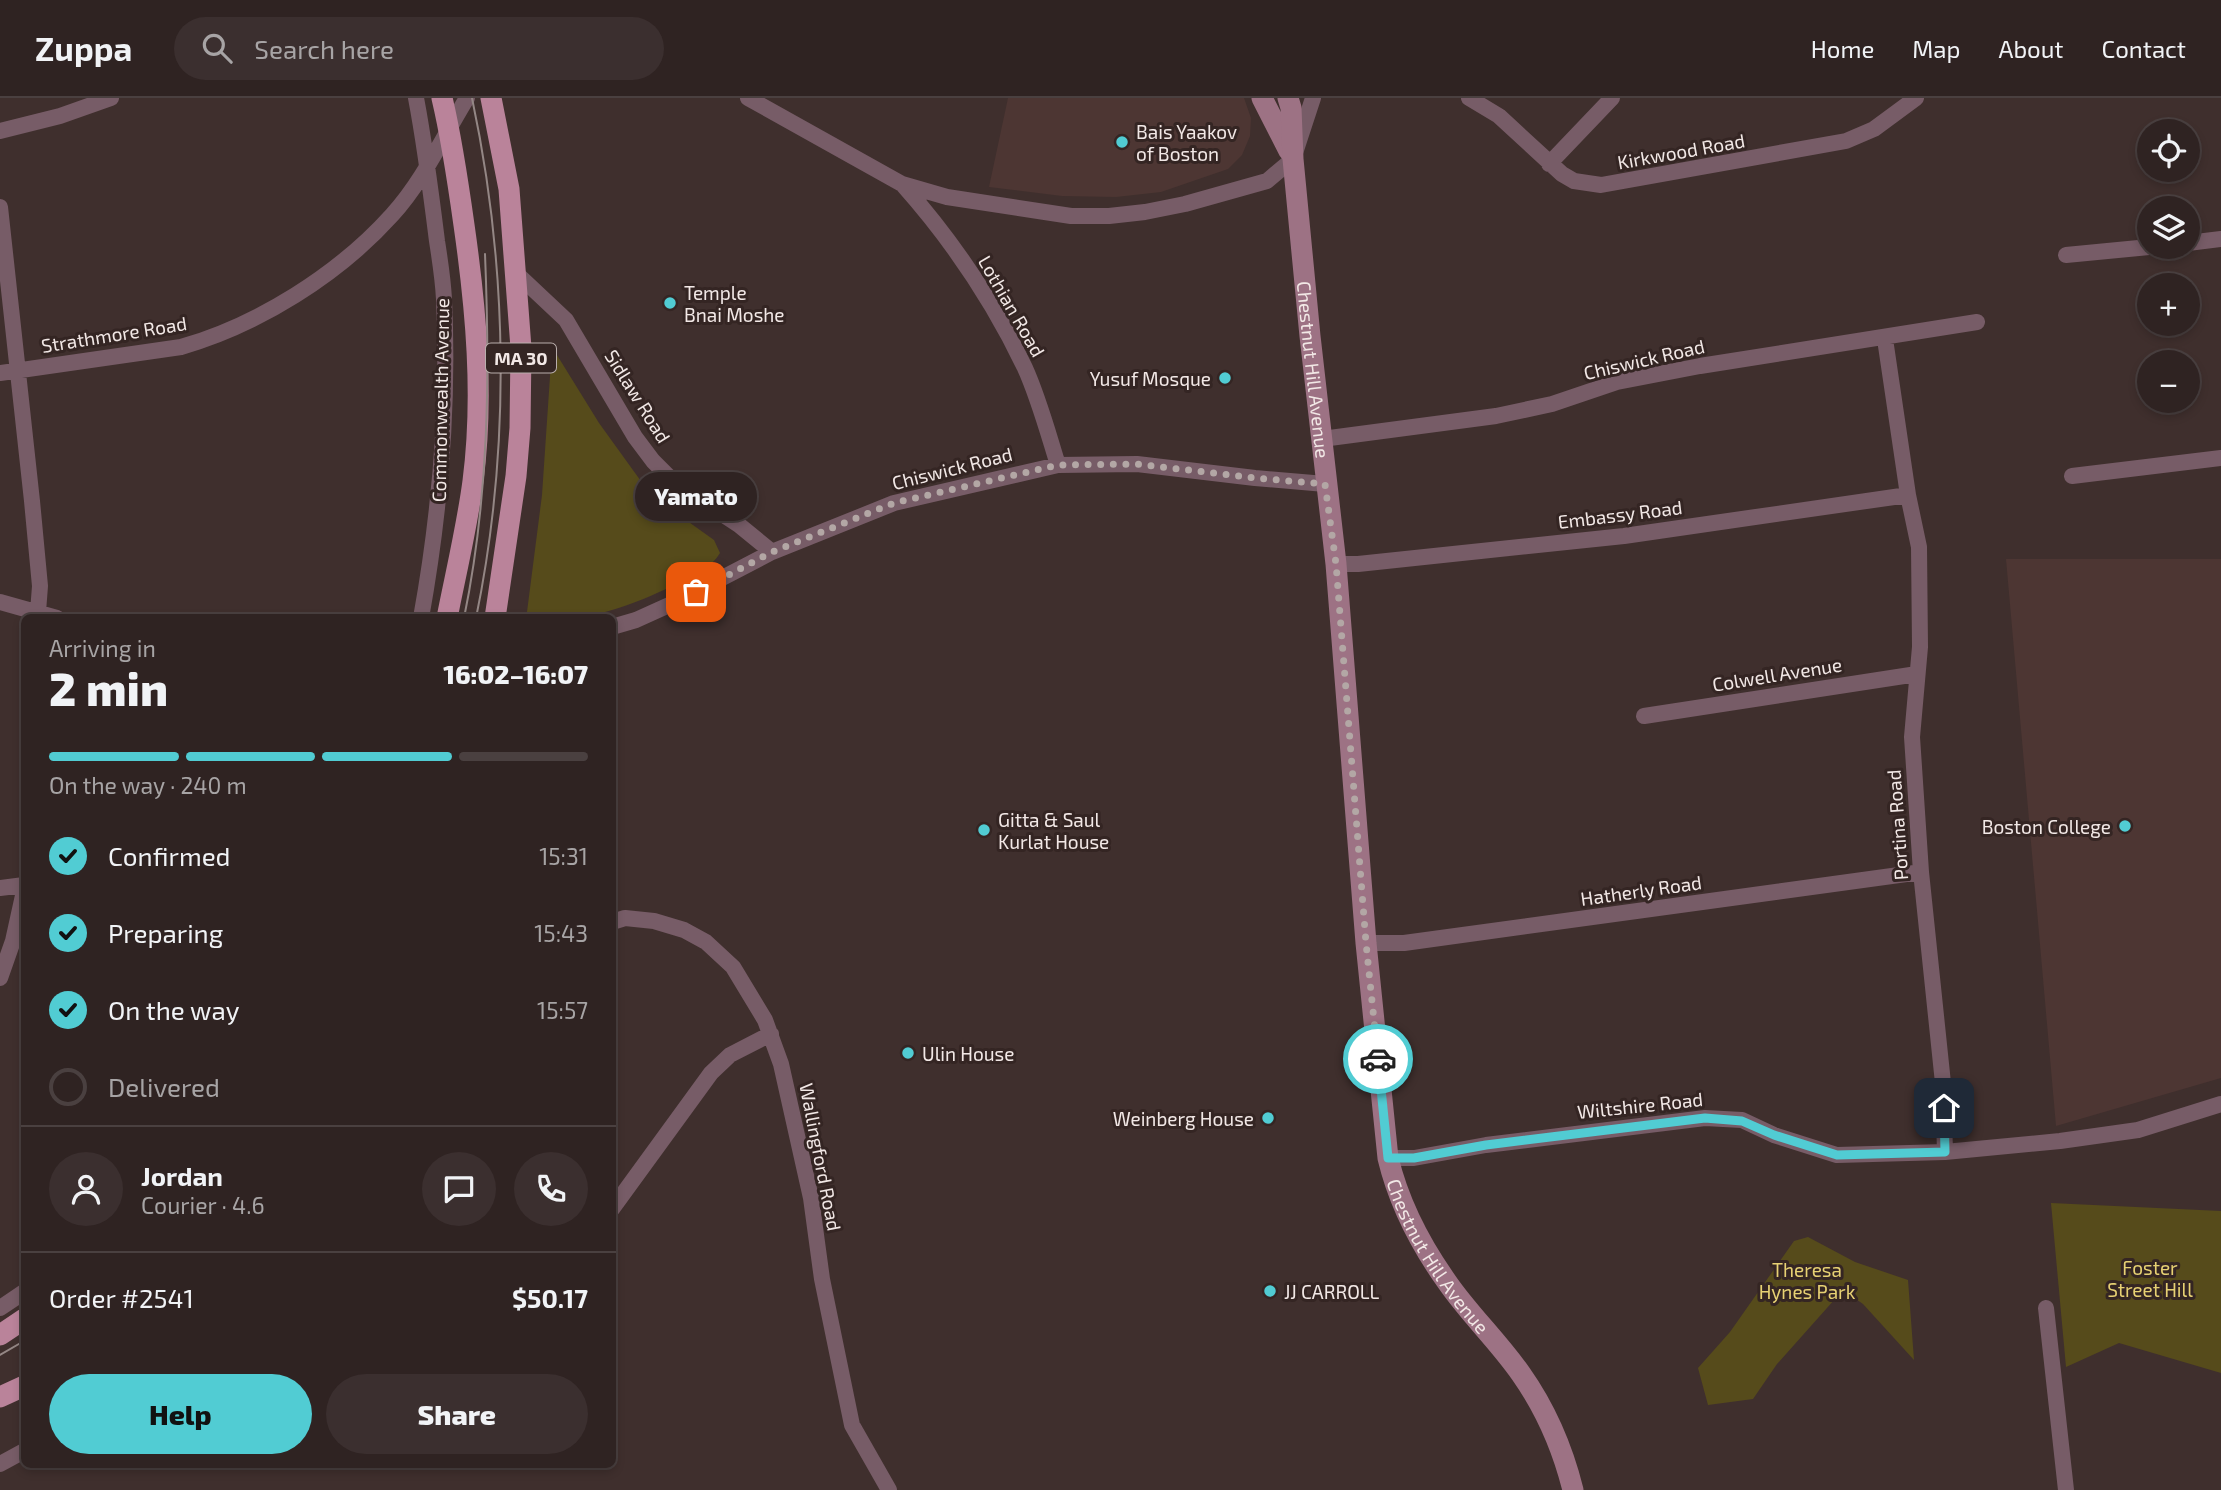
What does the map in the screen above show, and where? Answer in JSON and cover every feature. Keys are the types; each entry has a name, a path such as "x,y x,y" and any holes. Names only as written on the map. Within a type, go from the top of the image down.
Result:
{"main road":[{"name":"Commonwealth Avenue","path":"442,98 449,127 472,280 478,348 473,480 448,614"},
{"name":"MA 30","path":"491,98 509,189 521,348 520,428 516,476 496,614"},
{"name":"Chestnut Hill Avenue","path":"1262,98 1293,159"},
{"name":"Chestnut Hill Avenue","path":"1288,98 1325,484 1336,564 1366,943 1388,1158 1396,1191 1420,1240 1448,1284 1522,1375 1551,1429 1573,1490"},
{"path":"0,1335 21,1321"},
{"path":"0,1397 21,1387"}],"street":[{"path":"0,131 60,116 111,98"},
{"name":"Commonwealth Avenue","path":"416,98 428,165 444,297 445,349 441,473 435,539 422,614"},
{"name":"Strathmore Road","path":"0,373 181,347 209,339 265,314 320,278 393,214 428,165 467,98"},
{"path":"748,98 902,184 947,198 1071,216 1109,216 1185,204 1267,181 1293,159 1313,98"},
{"name":"Kirkwood Road","path":"1469,98 1499,116 1549,164 1574,181 1601,186 1846,141 1874,129 1916,98"},
{"path":"1549,164 1612,98"},
{"name":"Lothian Road","path":"902,184 928,213 996,314 1025,369 1058,465"},
{"path":"0,207 39,577 31,610"},
{"path":"2200,242 2221,239"},
{"path":"2066,255 2137,248"},
{"name":"Sidlaw Road","path":"516,273 566,320 635,438 653,461 675,483 739,525 772,552"},
{"name":"Chiswick Road","path":"1322,439 1496,416 1552,404 1617,382 1700,366 1885,339 1977,322"},
{"name":"Portina Road","path":"1885,339 1908,495 1919,547 1920,648 1912,737 1921,872 1943,1083 1945,1152"},
{"path":"2072,476 2221,458"},
{"name":"Chiswick Road","path":"616,627 678,601 772,552 894,503 1058,465 1137,464 1325,484"},
{"name":"Embassy Road","path":"1336,564 1358,565 1624,536 1908,495"},
{"path":"0,602 44,614"},
{"name":"Colwell Avenue","path":"1644,716 1917,674"},
{"name":"Hatherly Road","path":"1366,943 1404,943 1921,872"},
{"path":"0,888 21,885"},
{"path":"0,978 13,941 21,905"},
{"name":"Wallingford Road","path":"616,921 654,921 684,930 706,942 733,967 771,1034 781,1064 811,1198 822,1279 852,1425 889,1490"},
{"path":"616,1204 711,1073 730,1055 771,1034"},
{"name":"Wiltshire Road","path":"1388,1158 1414,1158 1486,1145 1705,1118 1742,1121 1774,1135 1837,1155 1945,1152 2138,1130 2221,1104"},
{"path":"0,1308 21,1294"},
{"path":"2046,1308 2066,1490"},
{"path":"0,1464 21,1453"}],"shaded area":[{"name":"Bais Yaakov of Boston","path":"1008,98 1244,98 1251,118 1250,136 1242,155 1228,169 1161,192 1116,197 1062,196 989,187"},
{"name":"Boston College","path":"2006,559 2221,559 2221,1078 2056,1126"}],"green space":[{"path":"552,347 599,423 643,484 714,540 720,553 713,562 686,579 629,605 595,614 527,612 542,495"},
{"name":"Foster Street Hill","path":"2051,1203 2221,1211 2221,1373 2119,1343 2066,1367"},
{"name":"Theresa Hynes Park","path":"1808,1237 1855,1262 1908,1280 1914,1360 1863,1304 1843,1290 1777,1364 1753,1399 1708,1405 1698,1368 1730,1332 1794,1241"}],"tram line":[{"path":"472,98 493,227 501,358 495,489 477,614"},
{"path":"465,614 479,527 486,436 485,254"},
{"path":"0,1355 21,1343"}],"way so far":[{"path":"696,592 772,552 894,503 1058,465 1137,464 1325,484 1336,564 1346,717 1378,1059"}],"place":[{"name":"Bais Yaakov of Boston","path":"1122,142"},
{"name":"Temple Bnai Moshe","path":"670,303"},
{"name":"Yusuf Mosque","path":"1225,378"},
{"name":"Yamato","path":"696,592"},
{"name":"Boston College","path":"2125,826"},
{"name":"Gitta & Saul Kurlat House","path":"984,830"},
{"name":"Ulin House","path":"908,1053"},
{"name":"Weinberg House","path":"1268,1118"},
{"name":"JJ CARROLL","path":"1270,1291"}],"route":[{"path":"1378,1059 1388,1158 1414,1158 1486,1145 1705,1118 1742,1121 1774,1135 1837,1155 1945,1152 1944,1108"}]}
